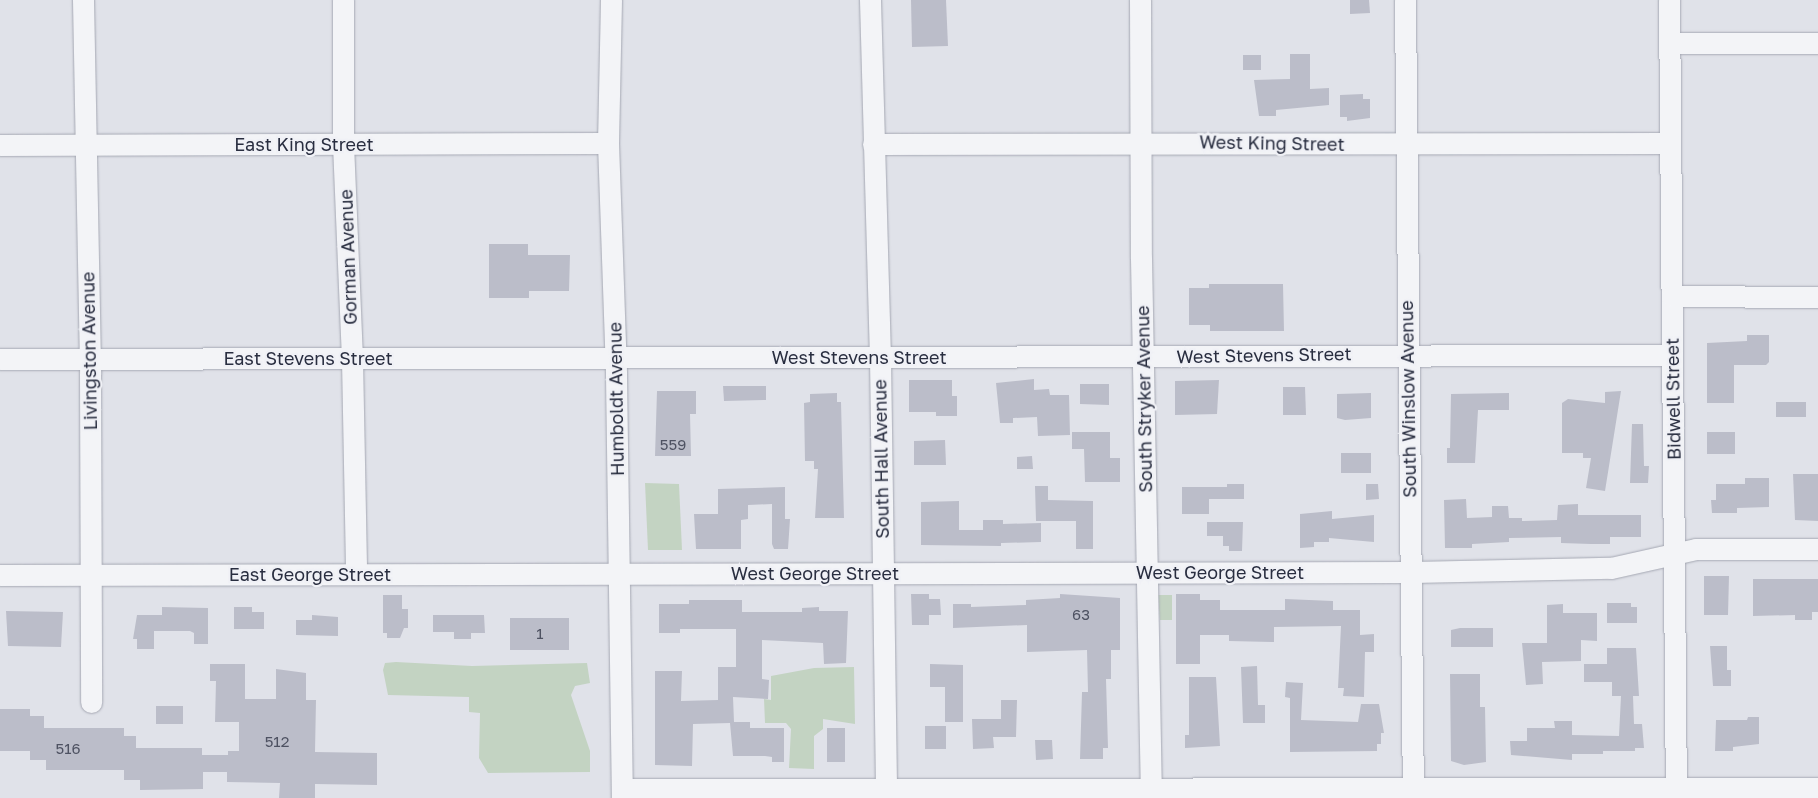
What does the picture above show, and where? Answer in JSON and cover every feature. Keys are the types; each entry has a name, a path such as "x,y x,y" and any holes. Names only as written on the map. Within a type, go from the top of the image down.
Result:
{"street":[{"name":"Livingston Avenue","path":"83,0 90,358 91,702"},
{"name":"Gorman Avenue","path":"343,0 343,144 352,359 356,574"},
{"name":"Humboldt Avenue","path":"611,0 608,143 616,358 622,794"},
{"name":"South Hall Avenue","path":"870,0 880,357 886,794"},
{"name":"South Stryker Avenue","path":"1140,0 1151,793"},
{"name":"South Winslow Avenue","path":"1405,0 1407,353 1412,572 1413,794"},
{"name":"Bidwell Street","path":"1669,0 1676,793"},
{"path":"1670,43 1818,43"},
{"name":"West King Street","path":"873,144 1142,142 1670,143"},
{"name":"East King Street","path":"0,145 608,143"},
{"path":"1672,296 1818,296"},
{"name":"West Stevens Street","path":"616,358 1407,353 1672,355"},
{"name":"East Stevens Street","path":"0,360 90,358 616,358"},
{"name":"West George Street","path":"619,574 1412,572 1611,568 1674,556 1696,549 1818,549"},
{"name":"East George Street","path":"0,575 619,574"},
{"path":"622,794 1676,793 1818,788"}],"green space":[{"path":"645,483 679,484 682,550 648,550"},
{"path":"1158,595 1172,595 1172,620 1160,620"},
{"path":"385,663 472,666 587,663 590,683 575,686 571,695 590,751 590,772 488,773 479,758 480,713 469,712 469,697 388,695 383,670"},
{"path":"854,667 855,724 823,719 823,729 814,736 814,769 789,768 791,729 786,723 765,723 764,699 771,700 771,676 814,668"}],"building":[{"path":"911,0 946,0 948,46 912,47"},
{"path":"1350,0 1369,0 1370,13 1350,14"},
{"path":"1290,54 1310,54 1310,89 1329,88 1329,105 1276,110 1276,116 1259,116 1254,80 1290,79"},
{"path":"1243,55 1261,55 1261,70 1243,70"},
{"path":"1363,94 1363,99 1370,99 1370,118 1347,121 1347,117 1340,117 1340,95"},
{"path":"489,244 528,244 528,255 570,255 569,291 529,291 529,298 489,298"},
{"path":"1209,284 1283,284 1284,331 1210,331 1210,325 1189,325 1189,288 1209,288"},
{"path":"1747,335 1769,335 1769,362 1766,365 1734,365 1734,403 1707,403 1707,343 1747,341"},
{"path":"1034,379 1034,390 1049,389 1050,395 1069,395 1070,435 1038,436 1037,417 1013,418 1013,423 1000,423 996,383"},
{"path":"909,380 952,380 952,396 957,396 957,416 936,416 936,412 909,412"},
{"path":"1219,380 1217,414 1175,415 1175,381"},
{"path":"1080,384 1109,384 1109,405 1080,404"},
{"path":"723,386 766,386 766,400 724,401"},
{"path":"1283,387 1305,387 1306,415 1283,415"},
{"path":"657,391 696,391 696,414 690,414 691,456 655,456"},
{"path":"1621,391 1605,491 1586,488 1591,458 1583,458 1583,453 1562,453 1562,403 1568,399 1605,403 1605,392"},
{"path":"837,393 837,402 841,402 844,518 815,518 818,469 814,469 814,461 805,461 804,403 810,402 810,394"},
{"path":"1371,393 1371,418 1345,420 1337,418 1337,394"},
{"path":"1509,393 1509,410 1478,410 1475,463 1447,463 1447,448 1450,448 1451,394"},
{"path":"1776,402 1806,402 1806,417 1776,417"},
{"path":"1632,424 1643,424 1644,466 1649,466 1648,483 1630,483"},
{"path":"1072,432 1110,432 1110,458 1120,458 1120,482 1085,482 1084,449 1072,449"},
{"path":"1707,432 1735,432 1735,454 1707,454"},
{"path":"945,440 946,465 914,465 914,441"},
{"path":"1341,453 1371,453 1371,473 1341,473"},
{"path":"1032,456 1033,469 1017,469 1017,457"},
{"path":"1793,474 1818,474 1818,521 1795,520"},
{"path":"1745,478 1769,478 1769,507 1737,508 1737,513 1712,513 1711,500 1716,500 1716,484 1745,484"},
{"path":"1227,484 1244,484 1244,499 1209,499 1209,514 1182,514 1182,487 1227,487"},
{"path":"1366,484 1378,484 1379,499 1366,500"},
{"path":"1035,486 1048,486 1048,500 1093,501 1093,549 1076,549 1076,521 1036,521"},
{"path":"785,487 785,519 790,519 788,549 774,549 772,544 772,504 748,505 748,519 741,520 741,549 696,549 694,514 718,514 718,489"},
{"path":"1466,499 1467,518 1492,517 1492,506 1508,506 1509,518 1522,518 1522,521 1557,520 1558,505 1578,504 1578,515 1641,515 1641,537 1610,537 1610,544 1561,543 1561,537 1509,538 1509,542 1472,544 1472,548 1445,548 1444,500"},
{"path":"959,501 959,530 983,530 983,520 1003,520 1003,524 1041,523 1041,542 1001,543 1001,546 921,545 921,502"},
{"path":"1332,511 1332,519 1374,515 1374,542 1329,538 1329,542 1314,542 1314,547 1300,548 1300,514"},
{"path":"1207,522 1243,522 1242,551 1229,551 1229,546 1223,546 1223,536 1207,536"},
{"path":"1704,576 1729,576 1728,615 1704,615"},
{"path":"1753,579 1818,579 1818,612 1812,612 1812,620 1795,620 1795,615 1753,616"},
{"path":"911,594 929,594 929,599 940,599 941,615 929,615 929,625 912,625"},
{"path":"1060,594 1120,598 1120,650 1111,650 1111,679 1106,679 1108,748 1103,748 1103,759 1080,759 1082,692 1088,692 1087,650 1027,652 1027,625 953,628 953,604 971,604 971,607 1026,605 1026,600 1060,598"},
{"path":"1176,594 1200,594 1200,600 1220,600 1220,610 1285,610 1285,599 1333,601 1333,610 1360,610 1360,635 1374,634 1374,652 1365,652 1364,697 1343,696 1344,688 1338,688 1341,626 1274,627 1274,642 1229,641 1229,635 1200,635 1200,664 1176,664"},
{"path":"383,595 402,595 402,609 408,609 408,628 404,628 400,638 387,638 387,633 383,633"},
{"path":"689,600 742,600 742,612 802,612 802,608 819,607 819,611 848,611 846,663 824,664 823,643 762,640 762,679 769,680 768,699 733,697 734,722 750,722 750,728 784,728 784,762 772,762 772,757 765,756 733,756 730,723 693,724 692,766 655,765 655,671 682,671 681,701 718,700 718,667 736,667 736,629 680,629 680,633 659,633 659,604 689,604"},
{"path":"1607,603 1631,603 1631,607 1637,607 1637,623 1607,623"},
{"path":"1563,604 1563,613 1597,613 1597,641 1581,640 1581,661 1542,662 1543,684 1526,685 1522,643 1547,643 1547,605"},
{"path":"162,607 208,608 208,644 194,644 194,633 190,631 154,631 154,649 137,649 137,639 133,639 137,615 162,615"},
{"path":"234,607 252,607 252,612 264,612 264,629 234,629"},
{"path":"6,611 63,612 61,647 8,646"},
{"path":"312,615 338,617 338,636 296,635 296,620 312,620"},
{"path":"433,615 484,615 485,633 471,633 471,639 454,639 454,632 433,632"},
{"path":"510,618 569,618 569,650 510,650"},
{"path":"1460,628 1493,628 1493,647 1451,647 1451,630"},
{"path":"1710,646 1727,646 1727,670 1731,670 1731,686 1713,686"},
{"path":"1607,648 1636,648 1639,696 1633,696 1634,724 1642,724 1644,748 1635,748 1635,751 1603,751 1603,754 1572,754 1572,760 1511,755 1510,741 1527,741 1527,728 1555,728 1554,721 1572,721 1572,735 1619,736 1621,696 1612,696 1612,682 1584,682 1584,664 1607,664"},
{"path":"210,664 245,664 245,699 276,699 276,669 306,673 306,700 316,700 315,752 377,753 377,785 315,784 315,798 279,798 280,783 227,782 227,772 203,772 203,789 140,790 140,780 124,780 124,770 46,770 46,760 30,760 30,751 0,751 0,709 30,709 30,716 44,716 44,728 124,728 124,736 136,736 136,748 202,748 202,755 228,755 228,751 239,751 239,722 215,722 216,681 210,681"},
{"path":"930,664 963,665 963,722 945,722 945,687 930,687"},
{"path":"1257,666 1258,705 1265,705 1265,723 1243,723 1241,667"},
{"path":"1450,674 1480,674 1480,707 1485,707 1486,762 1464,765 1451,761"},
{"path":"1189,677 1216,677 1220,746 1185,748 1185,735 1189,735"},
{"path":"1286,682 1303,683 1301,720 1358,722 1361,704 1379,704 1384,733 1381,733 1381,744 1377,744 1377,751 1290,752 1290,698 1285,697"},
{"path":"1001,700 1017,700 1016,737 993,737 994,748 973,749 972,719 1001,719"},
{"path":"156,706 183,706 183,724 156,724"},
{"path":"1748,717 1759,717 1759,744 1733,747 1733,751 1715,751 1716,720 1747,720"},
{"path":"925,726 946,726 946,749 925,749"},
{"path":"827,728 845,728 845,762 827,762"},
{"path":"1035,740 1052,740 1053,759 1036,760"}]}
